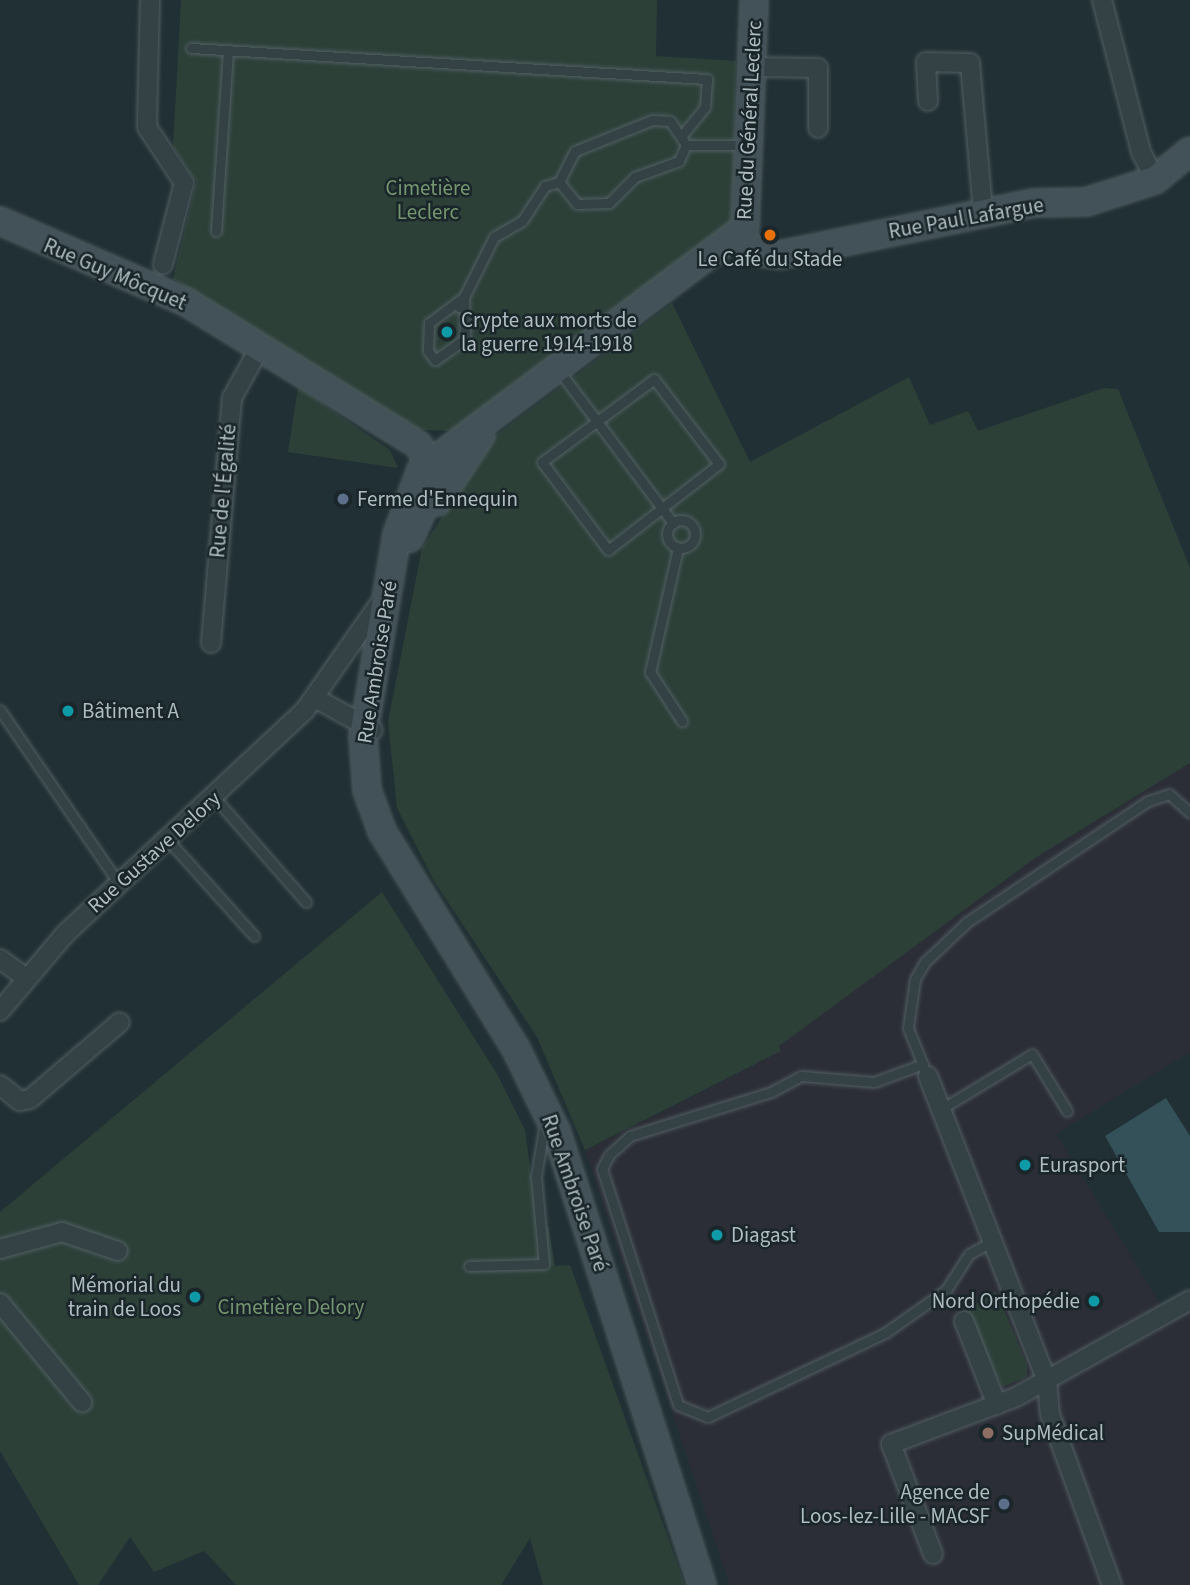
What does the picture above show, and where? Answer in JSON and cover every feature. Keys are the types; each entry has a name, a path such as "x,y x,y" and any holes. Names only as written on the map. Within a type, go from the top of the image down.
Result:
{"street":[{"path":"150,0 147,127 184,183 163,264"},
{"name":"Rue du Général Leclerc","path":"736,237 747,220 754,0"},
{"path":"1102,0 1141,152 1155,180"},
{"path":"928,101 926,62 970,63 983,213"},
{"path":"753,67 818,68 818,128"},
{"name":"Rue Paul Lafargue","path":"736,237 758,252 780,255 983,213 1086,202 1155,180 1190,150"},
{"name":"Rue Guy Môcquet","path":"0,221 64,254 176,297 260,347 302,377 432,458"},
{"path":"432,458 510,407 736,237"},
{"name":"Rue de l'Égalité","path":"211,643 232,398 260,347"},
{"name":"Rue Ambroise Paré","path":"302,377 407,456 409,492"},
{"path":"432,458 481,435 510,407"},
{"name":"Rue Ambroise Paré","path":"405,562 481,435"},
{"name":"Rue Ambroise Paré","path":"432,458 409,492 394,522 364,772 382,831 516,1049 549,1115 702,1585"},
{"name":"Rue Ambroise Paré","path":"369,728 413,528 437,481 432,458"},
{"name":"Rue Gustave Delory","path":"0,1011 25,977 315,698 386,594"},
{"path":"315,698 369,728"},
{"path":"0,959 25,977"},
{"path":"0,1085 20,1101 30,1098 120,1022"},
{"path":"925,1070 1047,1381 1051,1414 1112,1584"},
{"path":"0,1249 62,1232 118,1251"},
{"path":"933,1554 891,1444 997,1405 1047,1381 1190,1300"},
{"path":"0,1303 82,1402"},
{"path":"964,1321 997,1405"}],"lane":[{"path":"191,48 707,79 705,107 683,134"},
{"path":"216,231 228,50"},
{"path":"459,307 494,237 522,221 545,186 559,182 575,151 588,143 652,120 670,121 683,134 687,145 679,161 635,177 609,203 577,204 559,182"},
{"path":"687,145 751,145"},
{"path":"464,297 465,339 435,360 428,351 429,323 464,297"},
{"path":"559,370 673,523"},
{"path":"654,379 719,464 662,508 608,550 542,462 654,379"},
{"path":"673,523 684,521 694,530 691,543 678,548"},
{"path":"673,523 667,536 678,548"},
{"path":"678,548 650,671 682,722"},
{"path":"0,710 119,884"},
{"path":"992,1241 969,1254 946,1290 885,1333 708,1417 678,1405 603,1169 609,1156 630,1136 771,1092 801,1076 874,1082 925,1070 908,1028 915,979 967,922 1149,801 1169,794 1190,813"},
{"path":"214,797 306,902"},
{"path":"168,840 254,936"},
{"path":"941,1109 1032,1054 1067,1111"},
{"path":"469,1266 544,1264 537,1150 549,1115"}],"shaded area":[{"path":"1190,763 1190,1052 1056,1134 1162,1307 1190,1292 1190,1585 730,1585 585,1150 780,1052 778,1046 1035,858"}],"green space":[{"name":"Cimetière Leclerc","path":"181,0 657,0 656,56 736,61 732,216 725,230 454,431 419,430 173,279 196,182 173,146"},
{"path":"672,303 750,462 909,377 930,425 968,411 978,431 1104,388 1118,389 1190,568 1190,763 1035,858 779,1046 781,1051 585,1150 537,1037 434,881 397,808 388,722 422,548 492,438"},
{"path":"298,387 390,450 398,468 288,452"},
{"name":"Cimetière Delory","path":"382,892 497,1074 525,1130 538,1227 548,1226 555,1266 570,1265 685,1585 543,1585 530,1538 501,1585 236,1585 204,1551 154,1572 130,1537 98,1585 79,1585 0,1451 0,1212"},
{"path":"996,1291 1027,1365 1027,1377 1002,1387 966,1310"}],"water":[{"path":"1166,1098 1190,1136 1190,1232 1159,1232 1105,1136"}],"place":[{"name":"Le Café du Stade","path":"770,235"},
{"name":"Crypte aux morts de la guerre 1914-1918","path":"447,332"},
{"name":"Ferme d'Ennequin","path":"343,499"},
{"name":"Bâtiment A","path":"68,711"},
{"name":"Eurasport","path":"1025,1165"},
{"name":"Diagast","path":"717,1235"},
{"name":"Mémorial du train de Loos","path":"195,1297"},
{"name":"Nord Orthopédie","path":"1094,1301"},
{"name":"SupMédical","path":"988,1433"},
{"name":"Agence de Loos-lez-Lille - MACSF","path":"1004,1504"}]}
